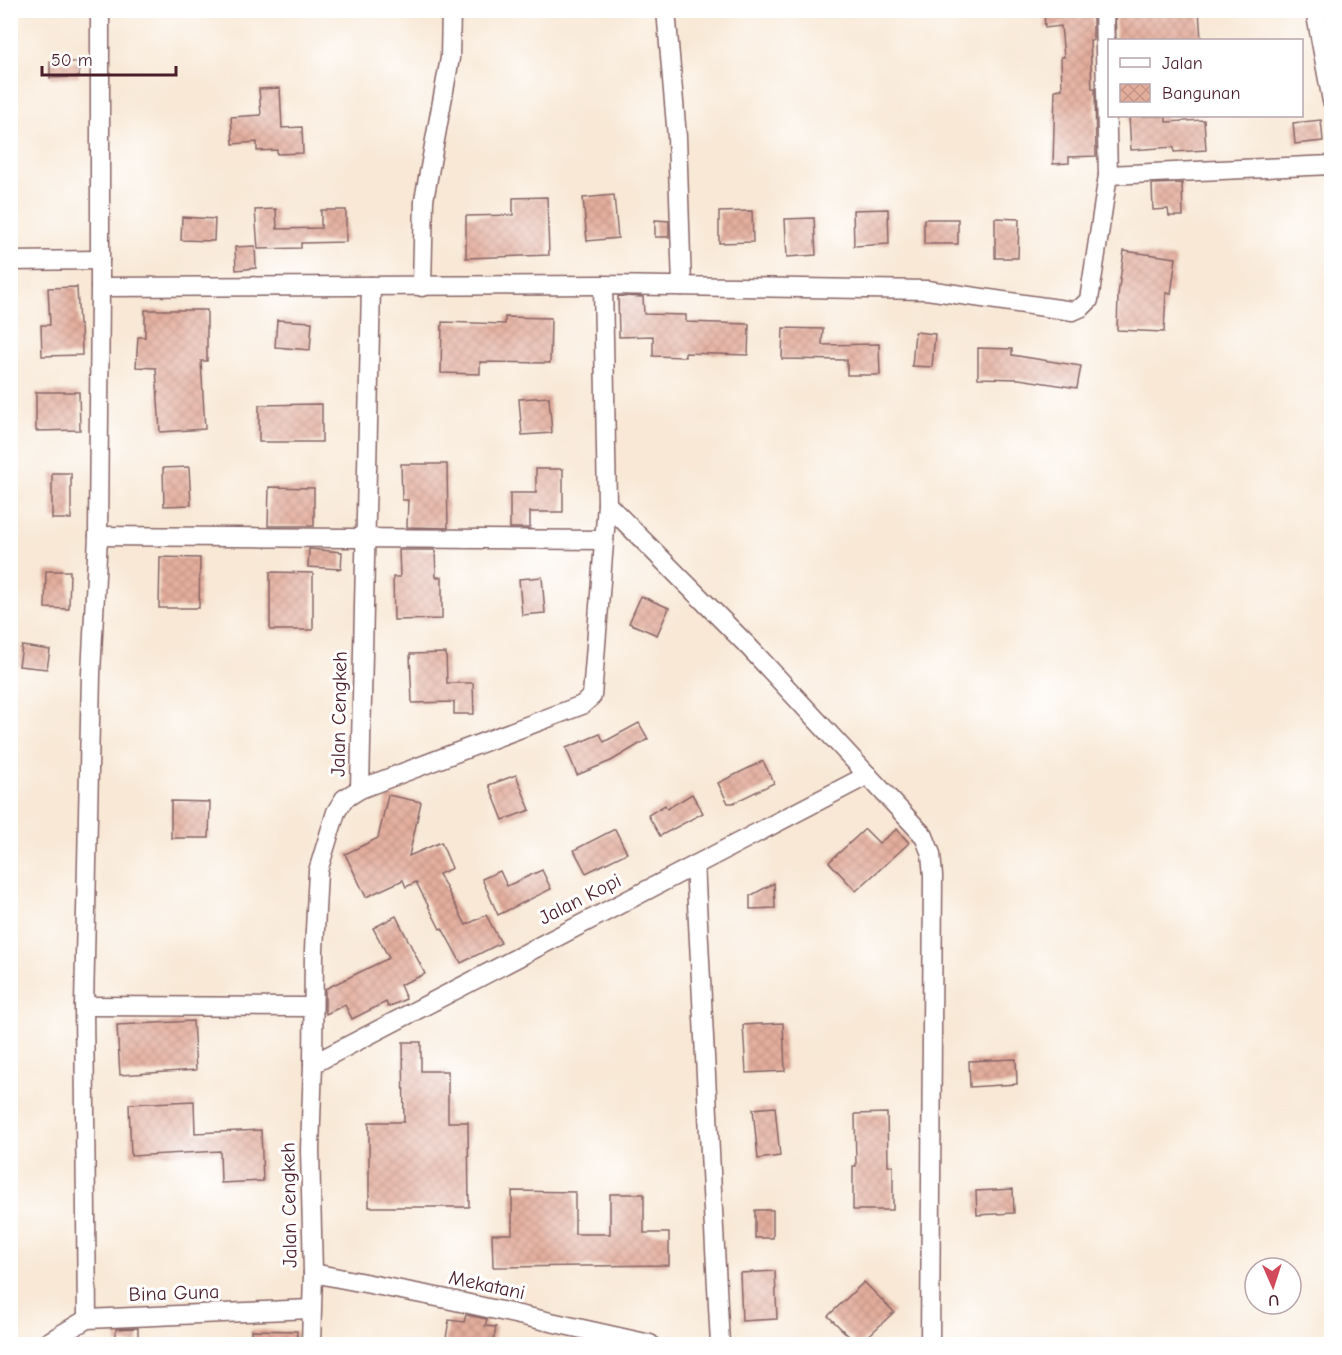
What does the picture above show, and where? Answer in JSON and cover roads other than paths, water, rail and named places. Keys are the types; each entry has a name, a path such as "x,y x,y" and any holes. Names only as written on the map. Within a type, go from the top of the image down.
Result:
{"street":[{"path":"87,1319 84,1006 91,674 98,536 100,10"},
{"path":"422,286 424,200 450,58 451,10"},
{"path":"666,10 677,137 682,286"},
{"path":"100,287 603,285 927,290 1074,311 1082,308 1089,300 1108,175 1104,10"},
{"path":"1315,10 1332,101"},
{"path":"1108,175 1332,165"},
{"path":"10,261 100,260"},
{"path":"360,789 582,705 592,696 607,504 603,285"},
{"name":"Jalan Cengkeh","path":"311,1344 313,1273 310,1149 318,871 336,812 345,799 360,789 371,286"},
{"path":"607,504 748,646 868,775 924,836 931,854 933,887 930,1344"},
{"path":"98,536 603,540"},
{"name":"Jalan Kopi","path":"313,1064 868,775"},
{"path":"695,865 720,1344"},
{"path":"84,1006 313,1006"},
{"name":"Mekatani","path":"313,1273 442,1298 650,1344"},
{"name":"Bina Guna","path":"45,1344 87,1319 311,1310"}]}
